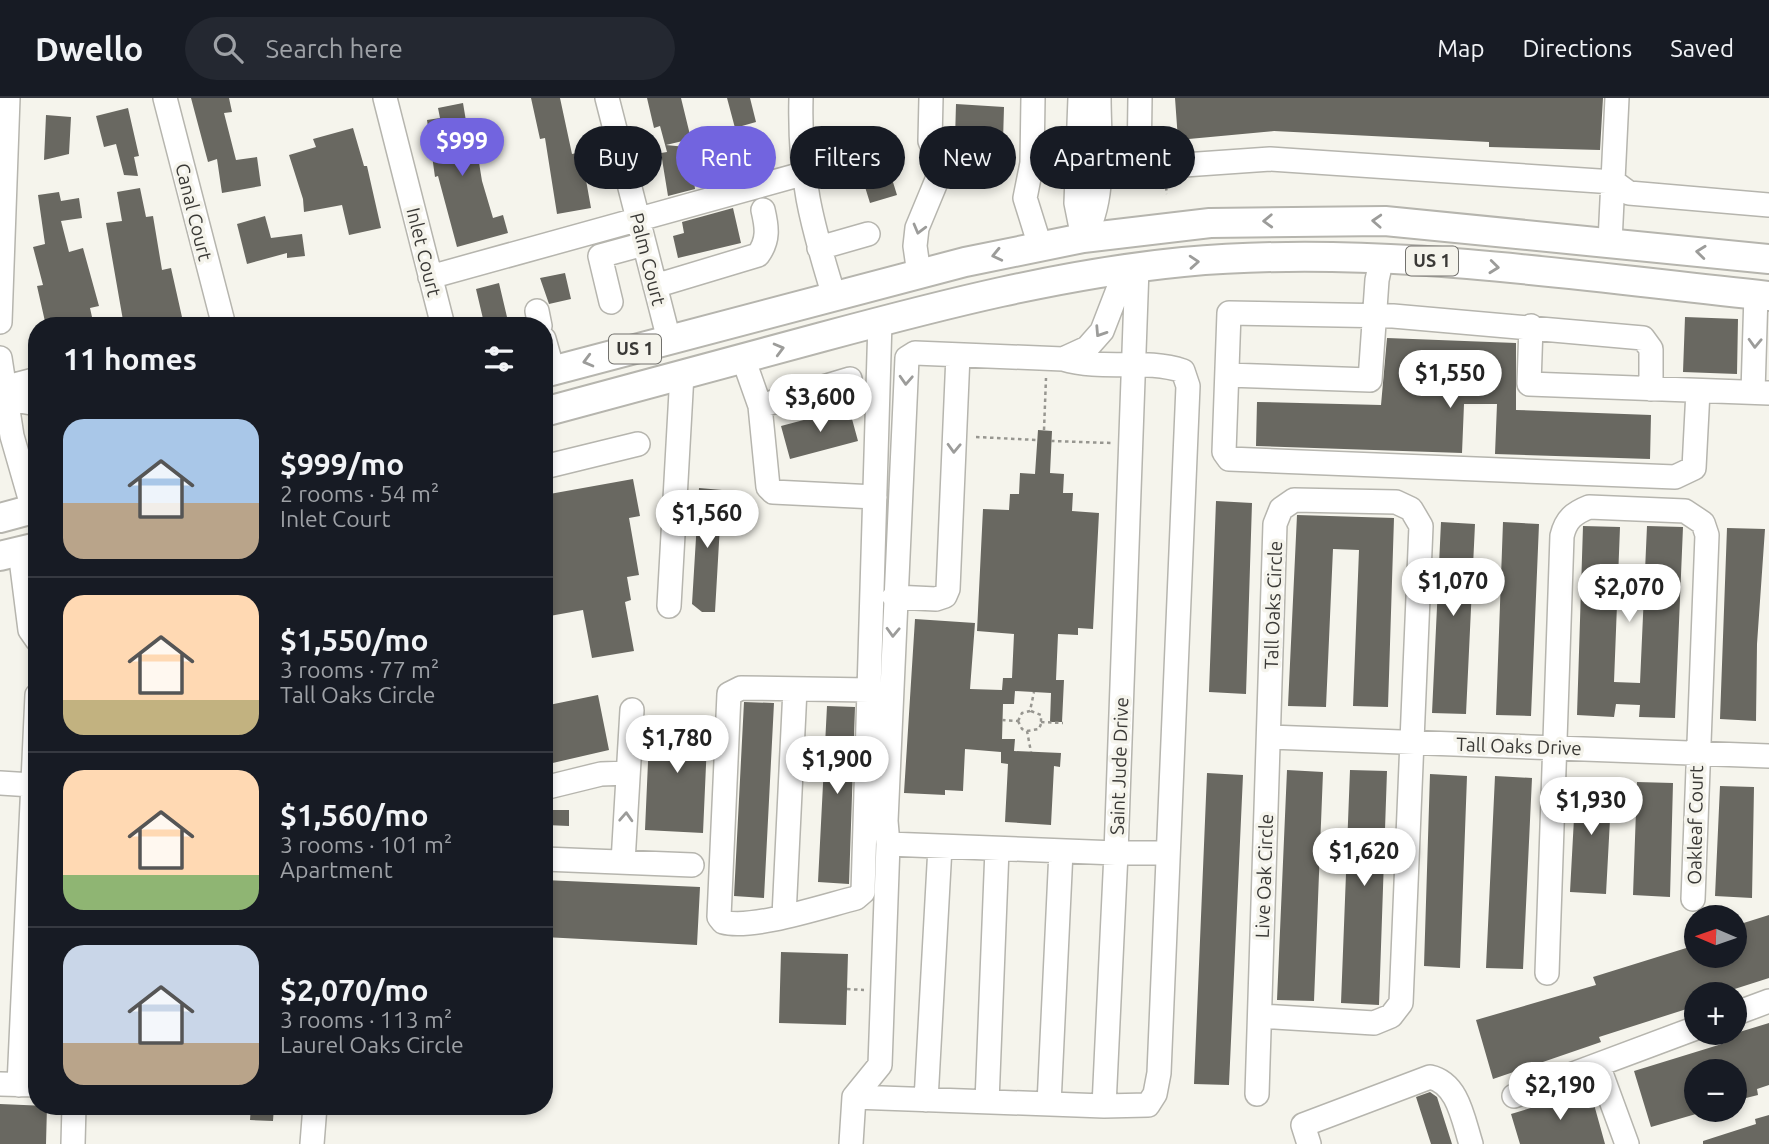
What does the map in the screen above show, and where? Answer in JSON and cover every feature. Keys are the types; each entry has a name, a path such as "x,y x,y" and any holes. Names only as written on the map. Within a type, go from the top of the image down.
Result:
{"main road":[{"name":"US 1","path":"553,371 919,274 1040,246 1161,228 1323,220 1443,226 1769,259"},
{"path":"1382,257 1401,239 1443,226"},
{"path":"1132,269 1131,256 1161,228"},
{"path":"1042,282 1076,259 1083,238"},
{"name":"US 1","path":"553,409 880,321 1042,282 1239,258 1382,257 1763,295"},
{"path":"681,374 700,349 725,325"},
{"path":"618,391 651,365 669,340"},
{"path":"0,518 28,511"}],"street":[{"path":"0,322 8,98"},
{"name":"Canal Court","path":"165,98 222,317"},
{"name":"Inlet Court","path":"385,98 441,317"},
{"name":"Palm Court","path":"607,98 669,340"},
{"path":"801,98 801,126"},
{"path":"919,274 915,246 917,228 939,168 930,141 931,98"},
{"path":"1032,98 1032,163 1027,180 1027,208 1040,246"},
{"path":"1080,98 1083,126"},
{"path":"1095,126 1099,98"},
{"path":"1140,98 1140,126"},
{"path":"1610,242 1617,98"},
{"path":"1195,164 1270,159 1614,182 1629,192 1769,205"},
{"path":"430,276 790,177"},
{"path":"805,189 819,248 834,296"},
{"path":"1081,189 1076,203 1083,238"},
{"path":"655,286 758,255 765,246 768,231 763,209"},
{"path":"819,248 868,234"},
{"path":"611,302 600,256 644,244"},
{"path":"1227,375 1370,380 1374,315 1382,257"},
{"path":"1055,359 1087,348 1102,331 1132,269"},
{"name":"Saint Jude Drive","path":"887,844 1116,853 1134,366 1132,269"},
{"path":"1531,327 1529,384 1761,393 1763,295"},
{"path":"1651,389 1651,349 1643,338 1374,315 1229,313 1224,452 1229,459 1675,477 1694,468 1698,391"},
{"path":"869,691 741,688 729,694 719,917 723,922 733,925 784,916 856,898 863,892 875,497 880,321"},
{"path":"851,1144 854,1097 880,1065 894,597 907,358 915,353 1055,359 1078,364 1134,366 1161,363 1183,371 1188,386 1159,1073 1155,1094 1148,1105 854,1097"},
{"path":"894,597 936,599 945,596 948,589 958,355"},
{"path":"0,358 4,396 28,483"},
{"path":"743,358 760,406 768,487 773,492 875,497"},
{"path":"669,606 681,374"},
{"path":"760,406 850,379"},
{"path":"4,396 28,384"},
{"path":"4,396 28,402"},
{"path":"553,465 638,444"},
{"name":"Tall Oaks Circle","path":"1269,737 1275,524 1281,509 1294,500 1396,502 1412,509 1421,526 1413,743"},
{"name":"Oakleaf Court","path":"1556,747 1562,536 1566,522 1577,512 1589,507 1685,511 1703,523 1707,535 1696,752 1693,899"},
{"path":"19,551 28,616"},
{"path":"784,916 794,689"},
{"path":"623,862 632,710"},
{"name":"Tall Oaks Drive","path":"1269,737 1769,756"},
{"name":"Live Oak Circle","path":"1257,1094 1269,737"},
{"path":"1260,1016 1374,1023 1391,1016 1401,1003 1413,743"},
{"path":"1547,973 1556,747"},
{"path":"553,786 601,774 628,773"},
{"path":"0,783 28,785"},
{"path":"926,1100 940,846"},
{"path":"987,1102 997,849"},
{"path":"1049,1104 1061,851"},
{"path":"1104,1105 1116,853 1168,853"},
{"path":"553,859 692,865"},
{"path":"19,1085 28,877"},
{"path":"1747,1009 1769,1001"},
{"path":"1514,1096 1684,1033"},
{"path":"1598,1065 1627,1144"},
{"path":"1309,1144 1303,1125 1430,1077 1441,1079 1452,1091 1471,1144"},
{"path":"73,1144 74,1115"},
{"path":"312,1144 314,1115"}],"path":[{"path":"1044,430 1055,359"},
{"path":"955,436 1037,440"},
{"path":"1051,441 1131,444"},
{"path":"1030,710 1034,692"},
{"path":"1030,710 1041,715 1039,729 1027,731 1022,729 1017,721 1022,713 1030,710"},
{"path":"1002,720 1017,721"},
{"path":"1041,722 1063,723"},
{"path":"1027,731 1031,752"}],"building":[{"path":"191,98 229,98 232,112 224,113 236,160 257,157 261,186 222,193 217,159 208,162"},
{"path":"531,98 560,98 574,154 574,189 588,189 591,208 557,214 545,138 540,139"},
{"path":"647,98 681,98 688,126 676,126 676,143 666,145 676,146 676,189 695,189 668,196 662,159 662,153 667,152 662,126 654,126"},
{"path":"727,98 750,98 756,122 734,126"},
{"path":"1175,98 1603,98 1600,150 1489,147 1489,142 1274,131 1195,138 1195,126 1177,126"},
{"path":"463,103 469,139 475,138 482,181 493,218 503,215 508,233 457,247 438,176 435,177 427,120 440,118 438,108"},
{"path":"956,104 1004,107 1003,126 955,126"},
{"path":"128,108 139,156 134,157 138,176 124,175 116,144 104,147 96,116"},
{"path":"46,115 71,117 69,154 44,160"},
{"path":"353,128 364,166 367,166 381,228 349,235 342,205 304,212 303,199 289,155 316,147 313,139"},
{"path":"140,188 146,217 153,216 162,270 171,268 182,317 122,317 106,223 122,221 117,192"},
{"path":"866,189 895,189 897,195 870,203"},
{"path":"59,192 61,201 79,198 82,218 61,221 69,252 83,248 99,306 90,308 92,317 44,317 37,286 43,285 33,247 45,244 38,195"},
{"path":"733,208 741,243 678,258 673,236 684,233 682,222"},
{"path":"265,216 271,238 302,234 305,256 287,258 287,253 247,264 237,224"},
{"path":"565,273 571,299 549,304 540,278"},
{"path":"499,283 507,317 483,317 476,289"},
{"path":"1685,317 1738,319 1737,374 1683,372"},
{"path":"1387,338 1516,343 1516,410 1651,415 1650,459 1495,454 1497,404 1464,404 1462,453 1256,446 1257,402 1381,405"},
{"path":"849,408 858,441 790,459 781,426"},
{"path":"1038,430 1052,431 1050,473 1064,474 1063,493 1073,493 1072,511 1099,513 1093,629 1078,628 1078,635 1058,634 1056,680 1064,680 1062,722 1050,722 1051,693 1015,691 1014,704 1003,704 1002,739 1015,739 1014,751 1061,753 1060,767 1054,766 1051,825 1005,822 1008,764 1001,763 1001,752 965,749 963,791 945,790 945,795 904,793 915,619 975,623 970,689 1002,690 1003,678 1012,678 1014,634 977,631 983,509 1009,510 1010,494 1019,494 1020,473 1035,474"},
{"path":"633,479 640,516 629,518 639,575 627,577 631,600 625,602 634,651 592,658 583,610 553,615 553,493"},
{"path":"699,488 722,490 715,612 702,612 692,604"},
{"path":"1216,501 1252,503 1246,694 1209,692"},
{"path":"1297,515 1394,518 1388,707 1353,706 1359,550 1333,549 1326,707 1288,706"},
{"path":"1441,522 1475,524 1466,714 1432,713"},
{"path":"1503,522 1539,524 1531,716 1496,715"},
{"path":"1583,526 1620,527 1614,682 1640,683 1647,526 1683,527 1675,718 1639,717 1640,705 1616,704 1614,717 1577,715"},
{"path":"1727,528 1765,529 1757,644 1756,721 1720,719"},
{"path":"598,695 609,750 553,763 553,704"},
{"path":"744,702 774,703 764,898 734,896"},
{"path":"827,706 855,707 849,884 818,882"},
{"path":"650,717 708,720 703,833 645,830"},
{"path":"1287,770 1323,772 1314,1001 1277,1000"},
{"path":"1350,770 1387,771 1379,1005 1341,1003"},
{"path":"1207,773 1243,775 1229,1085 1194,1084"},
{"path":"1430,774 1467,776 1460,968 1424,966"},
{"path":"1495,776 1532,778 1523,969 1486,968"},
{"path":"1576,781 1612,782 1606,894 1570,892"},
{"path":"1637,782 1673,783 1670,897 1633,895"},
{"path":"1720,786 1754,787 1752,898 1715,896"},
{"path":"553,810 569,810 569,826 553,825"},
{"path":"553,880 700,887 697,945 553,937"},
{"path":"1769,915 1769,978 1747,985 1747,982 1684,982 1684,1010 1599,1037 1601,1042 1493,1079 1476,1020 1596,985 1593,977 1684,949 1684,968 1747,968 1747,922"},
{"path":"781,952 848,954 846,1025 779,1023"},
{"path":"1769,1023 1769,1085 1757,1089 1758,1095 1747,1098 1747,1059 1684,1059 1684,1117 1651,1127 1634,1071 1718,1045 1747,1045 1747,1030"},
{"path":"1590,1090 1605,1144 1520,1144 1511,1114"},
{"path":"1430,1092 1437,1097 1452,1144 1431,1144 1416,1097"},
{"path":"0,1104 28,1105 28,1115 47,1115 46,1144 0,1144"},
{"path":"250,1115 273,1115 273,1121 250,1120"},
{"path":"1769,1115 1769,1144 1703,1144 1703,1141 1756,1124 1755,1119"}]}
